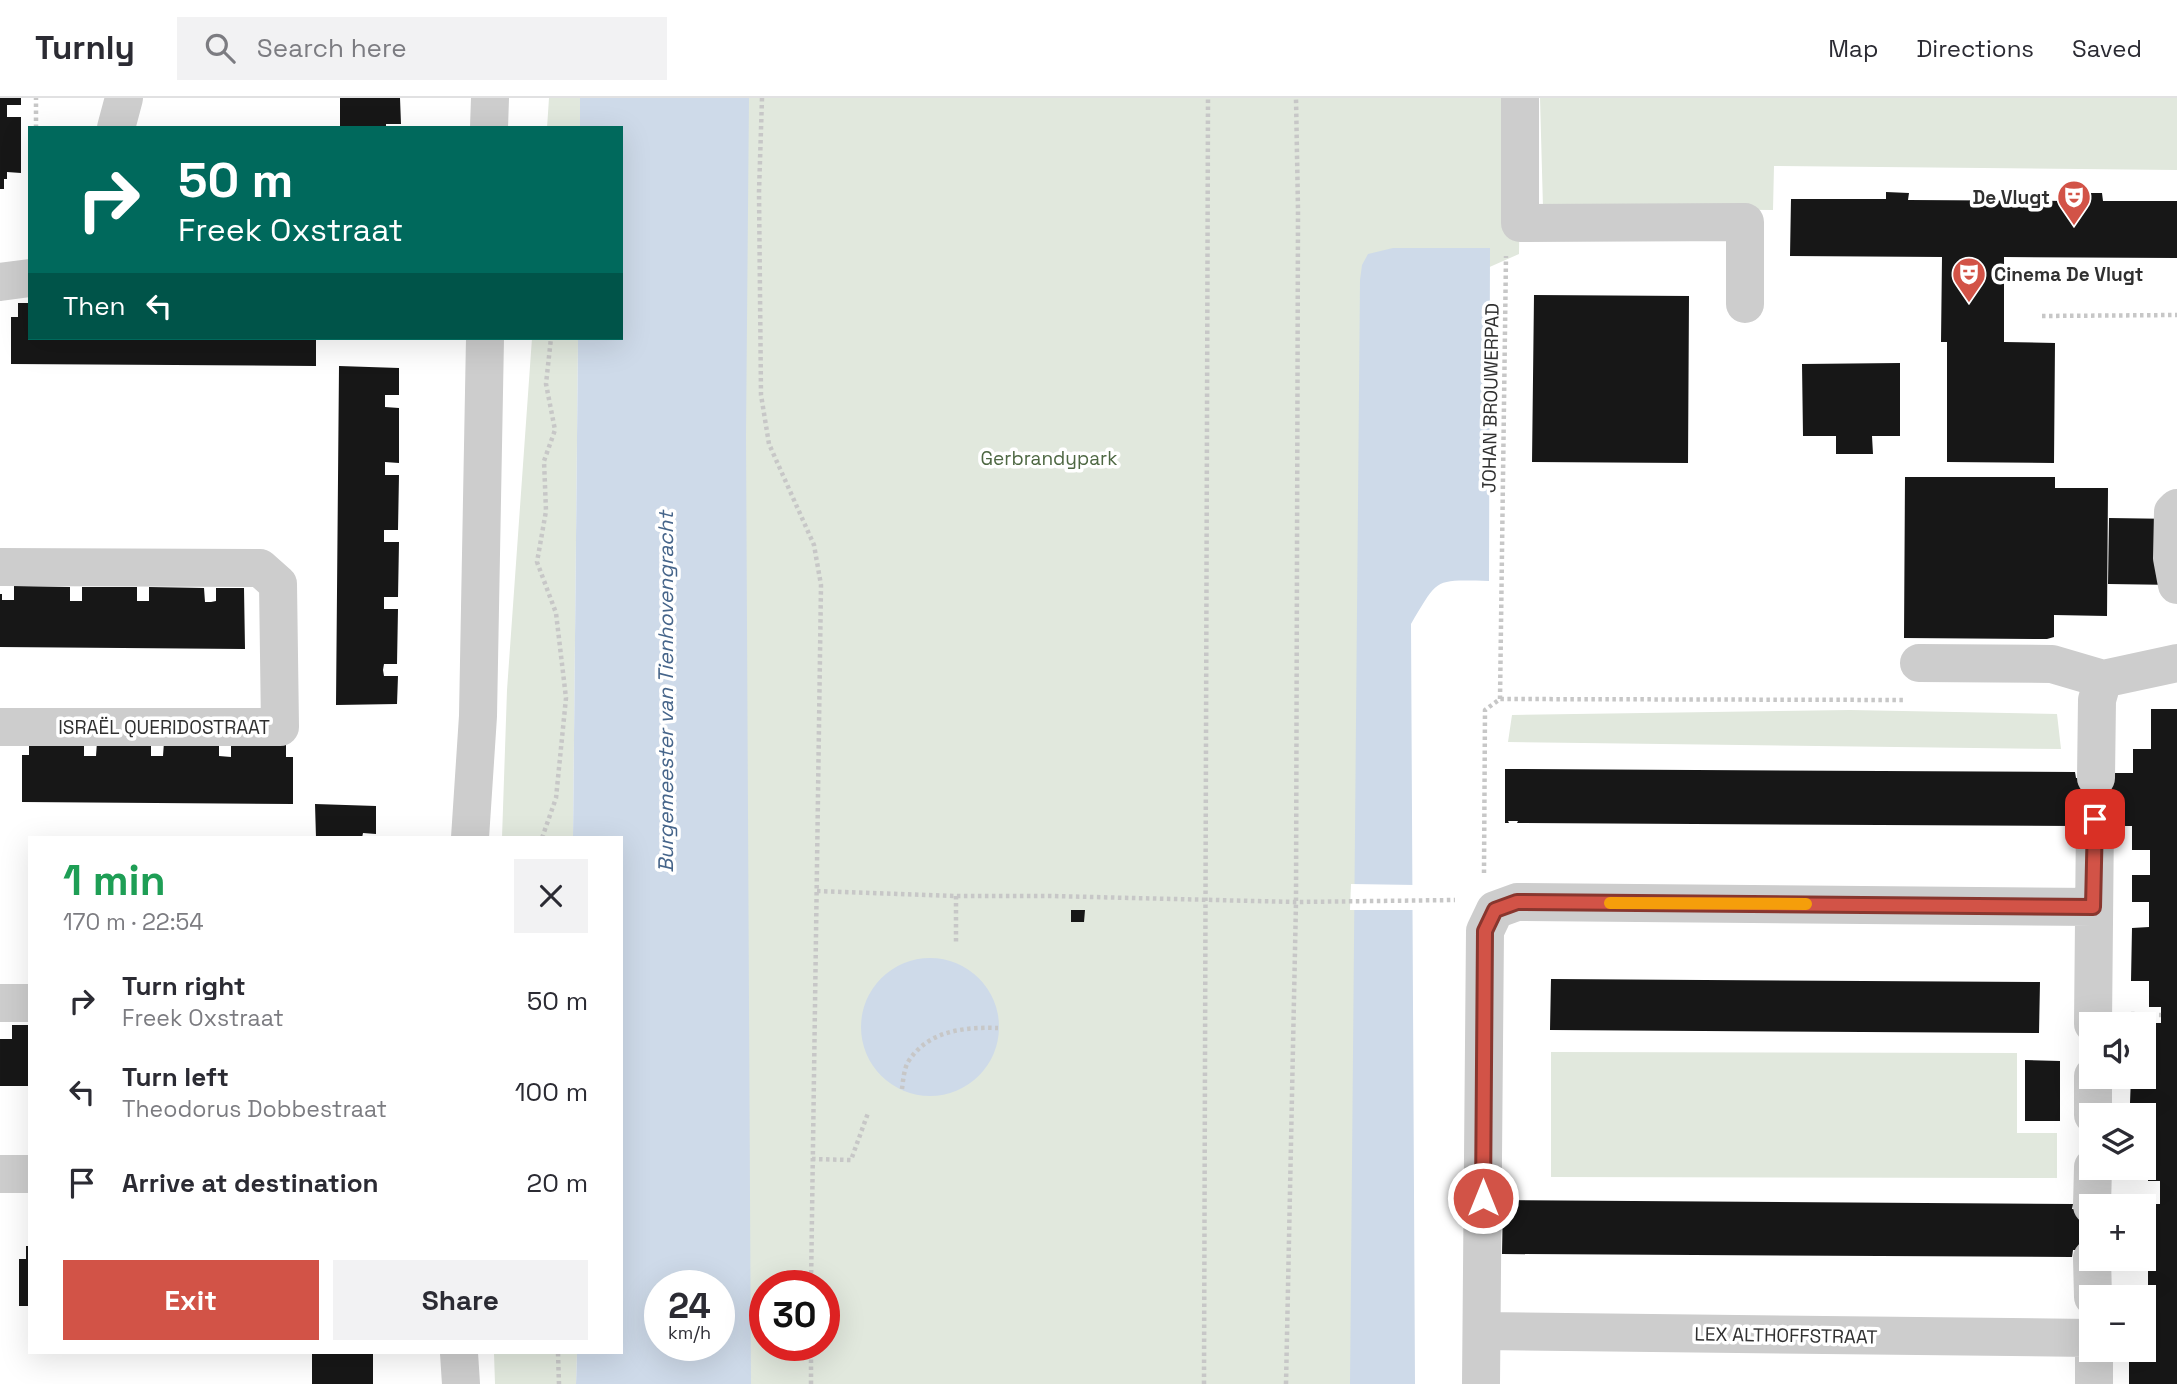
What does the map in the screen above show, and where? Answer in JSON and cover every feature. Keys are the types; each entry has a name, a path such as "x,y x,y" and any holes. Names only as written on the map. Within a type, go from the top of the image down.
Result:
{"street":[{"path":"117,126 124,98"},
{"path":"489,126 490,98"},
{"path":"1520,98 1520,223 1745,222 1745,304"},
{"path":"0,282 28,278"},
{"path":"470,836 478,716 485,340"},
{"path":"2177,508 2173,512 2172,558 2177,585"},
{"name":"ISRAËL QUERIDOSTRAAT","path":"0,567 260,568 278,584 279,727 0,727"},
{"path":"1918,682 2052,664 2103,678 2177,663"},
{"path":"2096,778 2097,700 2103,678"},
{"path":"2093,1012 2095,819"},
{"path":"1481,1384 1485,931 1495,910 1517,902 2093,907"},
{"path":"0,1003 28,1003"},
{"path":"0,1174 28,1174"},
{"name":"LEX ALTHOFFSTRAAT","path":"1482,1331 2079,1338"},
{"path":"459,1354 461,1384"},
{"path":"2094,1362 2094,1384"}],"path":[{"path":"36,98 36,126"},
{"path":"762,98 759,192 761,395 769,444 814,545 821,585 811,1270"},
{"path":"1204,1384 1208,98"},
{"path":"1286,1384 1296,902 1297,98"},
{"name":"JOHAN BROUWERPAD","path":"1500,699 1506,252"},
{"path":"2042,316 2177,315"},
{"path":"543,836 556,798 566,698 556,613 537,562 546,512 544,461 555,430 546,384 551,340"},
{"path":"1484,874 1485,710 1500,699 1918,682"},
{"path":"817,891 1296,902 1446,900"},
{"path":"956,896 956,944"},
{"path":"902,1089 907,1063 923,1046 943,1033 972,1027 998,1028"},
{"path":"811,1159 851,1160 867,1112"},
{"path":"558,1354 559,1384"},
{"path":"811,1361 811,1384"}],"green space":[{"path":"549,98 580,98 580,126 547,126"},
{"name":"Gerbrandypark","path":"719,98 1521,98 1519,254 1381,315 1369,1384 714,1384 717,1361 735,1361 735,1270 719,1270"},
{"path":"1540,98 2177,98 2177,170 1774,166 1773,210 1543,208"},
{"path":"532,340 578,340 573,836 502,836 507,690"},
{"path":"1850,710 2057,714 2061,749 1508,742 1512,715"},
{"path":"1551,1052 2017,1053 2017,1133 2057,1133 2057,1178 1551,1177"},
{"path":"494,1354 577,1354 576,1384 495,1384"}],"water":[{"name":"Burgemeester van Tienhovengracht","path":"580,98 749,98 746,435 751,1384 576,1384 577,1354 623,1354 623,836 573,836 578,340 623,340 623,126 580,126"},
{"path":"1393,248 1490,248 1489,581 1440,584 1427,597 1411,624 1415,1384 1350,1384 1360,280 1362,265 1368,254"},
{"path":"930,958 956,964 979,978 993,1001 999,1027 993,1053 979,1076 956,1090 930,1096 904,1090 881,1076 867,1053 861,1027 867,1001 881,978 904,964"}],"pier":[{"path":"1351,884 1416,885 1416,910 1350,910"}],"building":[{"path":"0,98 21,98 21,105 7,105 7,117 21,117 21,173 7,172 4,189 0,189"},
{"path":"340,98 400,98 401,124 340,126"},
{"path":"1886,192 1909,193 1908,200 2080,201 2080,193 2102,193 2103,201 2177,201 2177,258 2004,257 2004,342 2055,343 2054,463 1947,462 1947,342 1941,342 1942,257 1790,256 1791,199 1886,199"},
{"path":"1534,295 1689,296 1688,463 1532,462"},
{"path":"18,303 28,303 28,340 316,340 316,366 11,364 11,317 18,317"},
{"path":"1900,363 1900,436 1872,436 1873,454 1836,454 1836,436 1803,436 1802,364"},
{"path":"339,366 399,368 399,395 385,395 385,407 399,408 399,463 385,462 385,475 399,475 398,530 384,530 384,542 399,542 398,597 384,597 384,609 398,609 397,664 384,664 383,670 384,676 398,676 397,704 336,705"},
{"path":"1905,477 2055,477 2055,488 2108,488 2107,616 2054,615 2054,637 2047,639 1904,638"},
{"path":"2109,518 2177,519 2177,585 2108,584"},
{"path":"14,586 70,587 70,601 82,601 82,587 137,587 137,601 149,601 149,587 204,588 205,602 216,601 216,588 244,588 245,649 0,647 0,594 2,600 14,600"},
{"path":"2151,709 2177,709 2177,1384 2129,1384 2129,1362 2156,1362 2156,1285 2148,1285 2148,1271 2156,1271 2156,1204 2160,1204 2160,1181 2148,1180 2156,1180 2156,1103 2130,1103 2131,1089 2156,1089 2156,1023 2161,1023 2161,1007 2149,1007 2149,981 2131,981 2132,928 2149,927 2149,902 2132,902 2132,875 2150,875 2150,850 2132,850 2132,826 2113,826 2113,819 2075,818 2075,826 1505,823 1505,769 2075,772 2076,778 2113,778 2114,773 2133,773 2133,749 2151,749"},
{"path":"29,741 84,742 84,756 96,756 97,742 151,742 151,756 163,756 164,742 219,743 219,756 231,757 231,743 286,743 286,757 293,757 293,804 22,802 22,755 29,755"},
{"path":"315,804 376,806 376,834 316,836"},
{"path":"1071,910 1085,910 1084,922 1071,922"},
{"path":"1551,979 2040,982 2039,1033 1550,1030"},
{"path":"12,1025 28,1025 28,1086 0,1086 0,1039 12,1039"},
{"path":"2025,1060 2060,1061 2060,1121 2025,1121"},
{"path":"1503,1200 2073,1204 2072,1209 2079,1209 2079,1250 2073,1250 2072,1257 1502,1254"},
{"path":"28,1246 28,1306 19,1306 19,1259 26,1259"},
{"path":"312,1354 373,1354 373,1384 312,1384"}],"slow traffic":[{"path":"1610,903 1806,904"}],"place":[{"name":"De Vlugt","path":"2074,227"},
{"name":"Cinema De Vlugt","path":"1969,304"}],"route":[{"path":"1483,1198 1485,931 1495,910 1517,902 2093,907 2095,819"}]}
